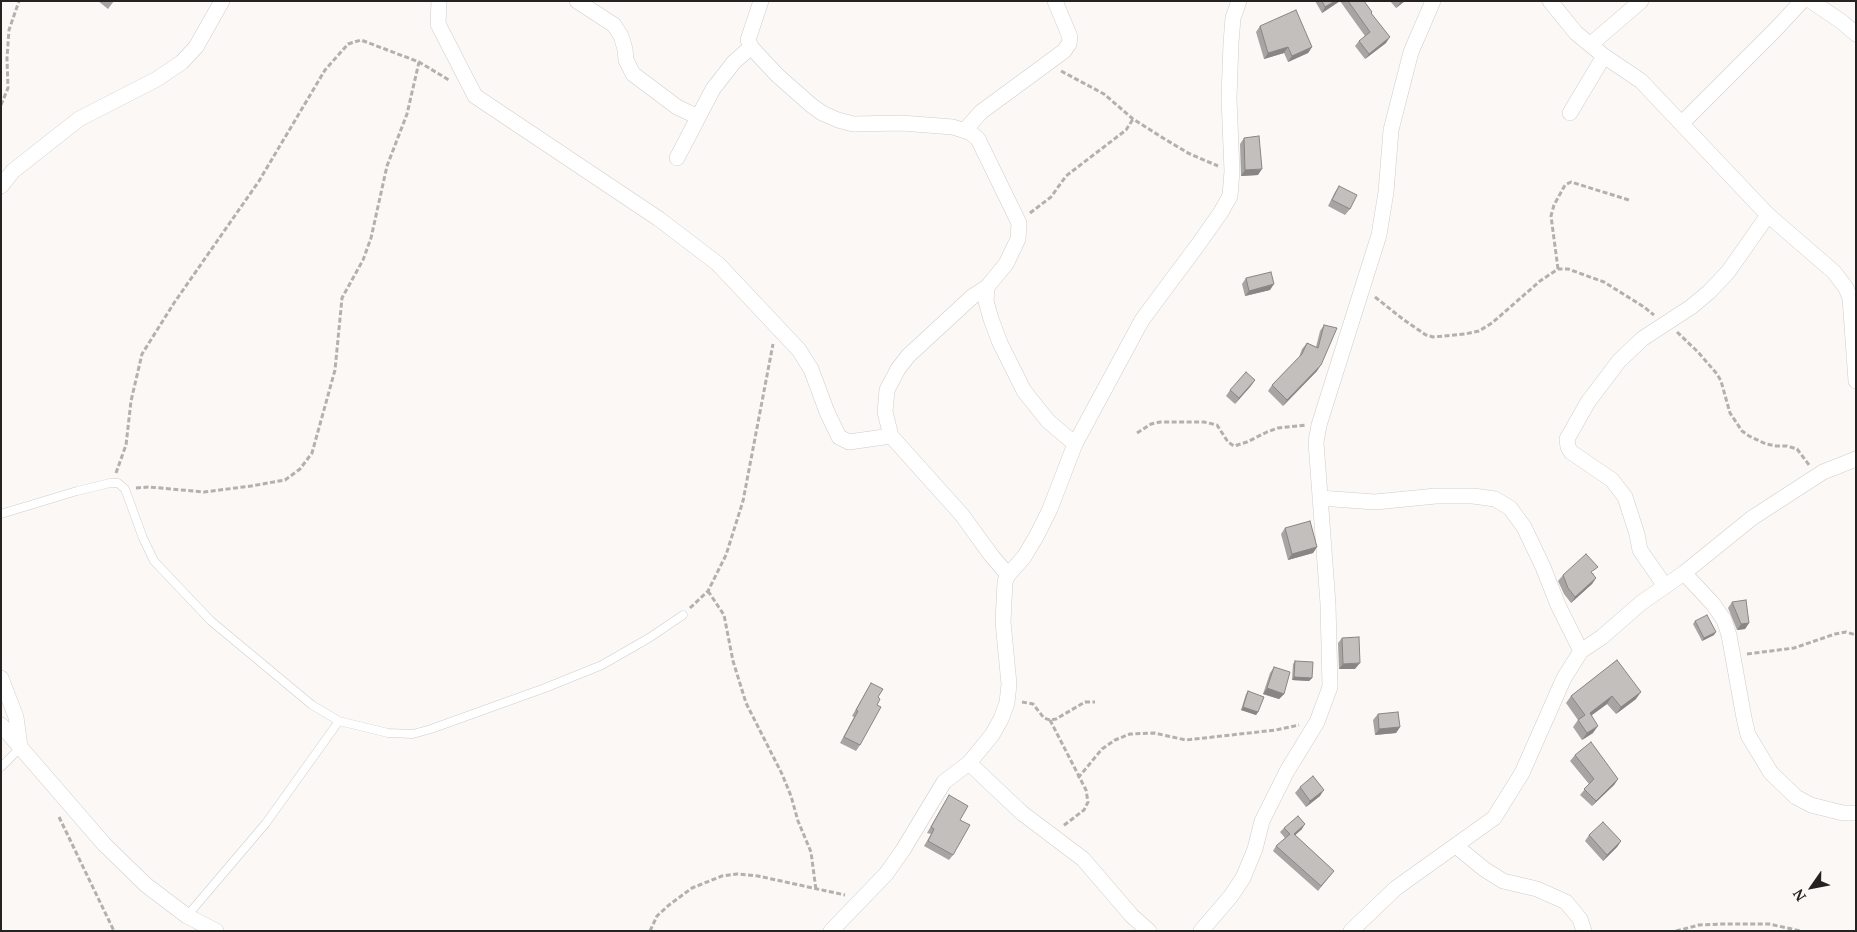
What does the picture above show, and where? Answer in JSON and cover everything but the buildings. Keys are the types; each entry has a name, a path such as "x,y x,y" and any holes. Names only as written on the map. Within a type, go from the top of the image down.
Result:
{"street":[{"path":"1,186 13,171 79,119 157,79 182,62 196,47 222,1"},
{"path":"439,1 438,24 475,96 659,219 718,264 800,350 811,369 827,412 839,437 849,442 891,436"},
{"path":"577,1 614,25 621,36 626,60 633,74 678,106 698,117"},
{"path":"760,1 748,40 751,47 777,76 810,105 838,120 853,124 901,123 953,127 971,132 978,139 1019,223 1018,239 1006,264 987,287 973,296 923,341 898,369 887,390 885,412 891,436 962,515 1008,575"},
{"path":"965,130 981,112 1064,51 1069,44 1068,30 1055,1"},
{"path":"831,931 886,874 903,850 944,782 969,763 992,735 1007,703 1009,684 1003,622 1004,590 1008,575 1024,557 1036,537 1050,509 1075,444 1142,320 1221,212 1230,196 1232,171 1230,80 1233,18 1239,1"},
{"path":"1202,931 1231,896 1243,878 1255,849 1262,821 1287,771 1317,722 1330,687 1328,604 1316,442 1319,425 1379,234 1394,121 1411,52 1433,1"},
{"path":"1550,1 1576,33 1604,56 1641,81 1768,214 1834,272 1846,288 1850,298 1856,381"},
{"path":"1591,44 1641,1"},
{"path":"1682,123 1802,1"},
{"path":"1811,1 1856,34"},
{"path":"676,158 713,89 734,62 751,47"},
{"path":"1570,113 1604,56"},
{"path":"1664,586 1640,550 1637,534 1624,498 1612,480 1571,452 1567,440 1579,417 1609,372 1630,350 1664,323 1691,307 1719,282 1768,214"},
{"path":"987,287 986,302 1000,343 1024,391 1048,421 1075,444"},
{"path":"1351,931 1396,888 1494,818 1522,773 1564,678 1581,651 1641,603 1684,573 1752,518 1823,472 1856,459"},
{"path":"1320,498 1375,502 1436,496 1473,496 1495,499 1510,508 1524,527 1558,605 1581,651"},
{"path":"1684,573 1713,604 1724,620 1729,634 1748,734 1771,773 1796,797 1811,804 1843,813 1856,813"},
{"path":"1,678 16,717 20,748"},
{"path":"1,725 104,844 146,885 187,916 216,931"},
{"path":"969,763 1022,813 1082,859 1132,916 1149,931"},
{"path":"1456,846 1484,869 1503,880 1537,889 1566,902 1580,919 1584,931"}],"lane":[{"path":"1,514 110,482 118,483 125,489 142,538 154,560 211,621 312,705 339,721 388,733 413,734 431,729 545,688 602,665 649,638 683,615"},
{"path":"187,916 266,823 339,721"},
{"path":"1,767 20,748"}],"path":[{"path":"1,105 8,88 7,58 9,30 20,1"},
{"path":"110,482 121,463 126,445 131,401 142,354 174,303 259,181 325,70 348,44 362,40 419,62 451,82"},
{"path":"125,489 149,488 204,492 270,483 285,480 300,469 312,453 335,370 342,298 363,260 371,238 387,166 407,114 419,62"},
{"path":"1044,66 1060,70 1086,83 1104,94 1133,119 1188,153 1232,171"},
{"path":"1019,223 1051,197 1066,176 1126,130 1133,119"},
{"path":"1558,269 1551,216 1554,205 1565,185 1572,182 1629,200"},
{"path":"1362,288 1421,333 1432,337 1442,337 1479,331 1486,327 1540,281 1558,269 1568,268 1604,282 1644,307 1686,340 1717,374 1721,381 1730,413 1742,431 1766,444 1787,446 1797,450 1811,467 1823,472"},
{"path":"683,615 708,590 726,555 743,501 776,326"},
{"path":"1137,433 1151,424 1160,422 1204,422 1217,425 1228,442 1234,446 1278,428 1319,425"},
{"path":"708,590 724,615 733,661 746,703 782,774 798,821 805,834 811,852 816,890"},
{"path":"1733,655 1794,648 1846,632 1856,635"},
{"path":"1007,703 1024,702 1033,704 1044,718 1050,720 1056,719 1085,702 1095,702"},
{"path":"1050,720 1078,778 1086,790 1088,802 1084,810 1050,834"},
{"path":"1078,778 1102,749 1114,740 1130,734 1154,734 1186,740 1224,734 1276,730 1317,722"},
{"path":"58,815 114,931"},
{"path":"650,931 657,916 669,904 692,888 722,876 737,874 758,876 816,890 862,898"},
{"path":"1676,931 1700,925 1721,924 1770,924 1801,931"}]}
